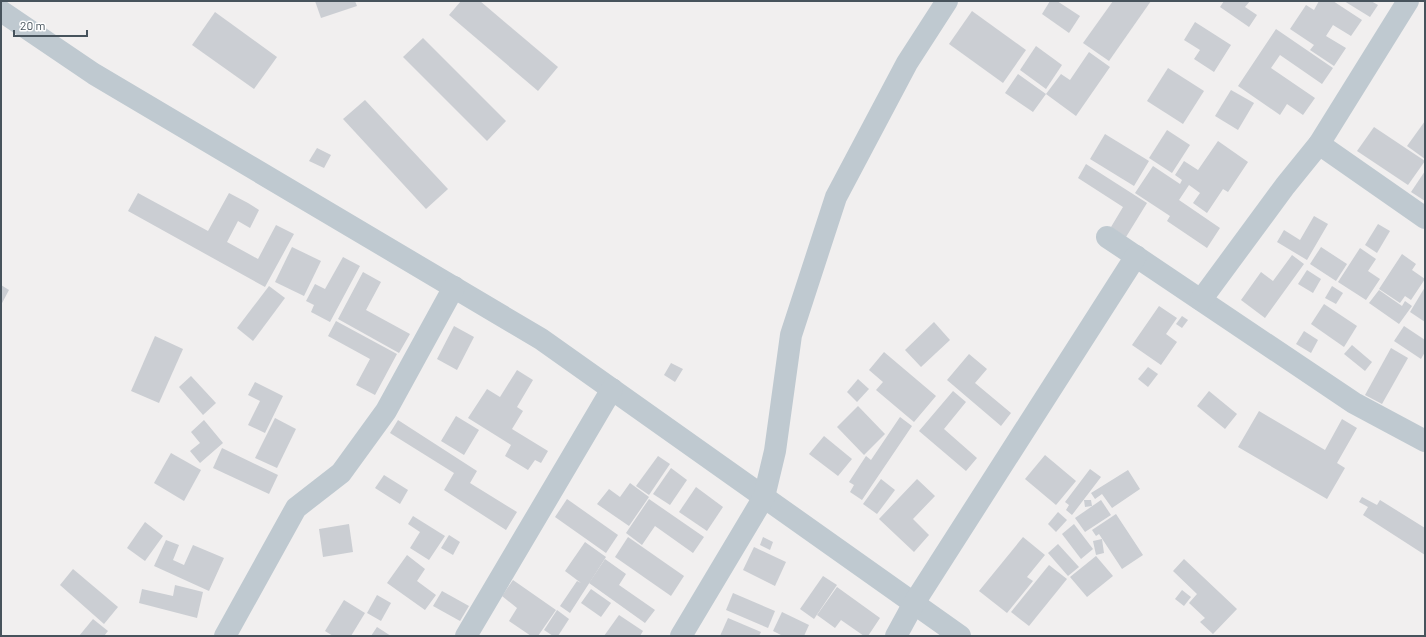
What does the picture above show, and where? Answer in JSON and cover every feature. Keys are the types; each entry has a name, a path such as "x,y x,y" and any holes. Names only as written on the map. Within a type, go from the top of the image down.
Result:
{"street":[{"path":"680,636 764,497 775,450 791,335 836,197 907,63 947,1"},
{"path":"1201,300 1285,186 1319,144 1408,1"},
{"path":"1,11 94,74 541,339 960,636"},
{"path":"1319,144 1425,218"},
{"path":"1108,237 1354,403 1425,441"},
{"path":"896,636 914,604 1136,256"},
{"path":"225,636 296,508 341,473 386,411 454,287"},
{"path":"466,636 612,389"}],"building":[{"path":"315,1 355,1 357,6 321,18"},
{"path":"461,1 480,1 558,67 538,91 449,15"},
{"path":"1050,1 1057,1 1080,16 1069,33 1042,14"},
{"path":"1113,1 1151,1 1109,61 1083,43"},
{"path":"1224,1 1250,1 1245,7 1257,15 1249,27 1220,7"},
{"path":"1319,1 1333,1 1362,20 1351,36 1333,25 1326,36 1346,48 1334,66 1310,50 1314,45 1290,29 1306,5 1314,10"},
{"path":"1344,1 1371,1 1378,5 1370,17"},
{"path":"972,11 1026,50 1003,83 949,44"},
{"path":"215,12 277,57 254,89 192,45"},
{"path":"1195,22 1231,45 1214,72 1194,59 1200,50 1184,40"},
{"path":"1276,29 1333,68 1322,84 1280,55 1271,68 1315,98 1303,115 1287,104 1280,115 1238,86"},
{"path":"423,38 506,121 487,141 403,57"},
{"path":"1036,46 1062,65 1046,89 1020,70"},
{"path":"1089,52 1110,67 1076,116 1046,94 1061,74 1070,80"},
{"path":"1168,68 1204,91 1183,124 1147,101"},
{"path":"1018,74 1046,94 1033,112 1005,93"},
{"path":"1231,90 1254,103 1238,130 1215,116"},
{"path":"365,100 448,189 426,209 343,119"},
{"path":"1425,121 1425,159 1407,146"},
{"path":"1374,127 1425,161 1408,185 1357,151"},
{"path":"1167,130 1190,145 1172,173 1149,158"},
{"path":"1105,134 1149,161 1134,186 1090,159"},
{"path":"1218,141 1248,162 1228,192 1223,189 1207,213 1193,203 1200,193 1189,185 1179,200 1220,228 1207,248 1167,221 1170,216 1135,193 1153,166 1180,184 1182,180 1175,175 1184,161 1198,170"},
{"path":"317,148 331,155 324,168 309,161"},
{"path":"1086,164 1147,203 1126,237 1111,227 1123,207 1078,178"},
{"path":"1425,171 1425,201 1411,192"},
{"path":"138,193 208,231 229,193 248,203 259,210 250,228 238,221 227,242 258,259 276,225 294,234 265,287 128,211"},
{"path":"1314,216 1328,224 1307,260 1277,242 1284,230 1300,240"},
{"path":"1378,224 1390,231 1377,253 1365,245"},
{"path":"292,247 321,261 304,296 275,282"},
{"path":"1321,247 1347,264 1336,281 1310,264"},
{"path":"1360,248 1376,259 1368,271 1380,279 1366,300 1338,282"},
{"path":"1402,254 1416,264 1412,270 1425,279 1411,300 1405,296 1400,303 1379,289"},
{"path":"1292,255 1304,264 1265,318 1241,300 1261,272 1273,281"},
{"path":"343,257 360,266 330,322 311,312 314,305 306,301 315,284 325,289"},
{"path":"1307,270 1321,279 1313,293 1298,284"},
{"path":"363,272 381,282 366,310 410,334 399,353 338,319"},
{"path":"1,285 9,290 1,305"},
{"path":"269,286 285,298 253,341 237,328"},
{"path":"1332,286 1343,293 1336,304 1325,298"},
{"path":"1425,287 1425,322 1410,312"},
{"path":"1379,290 1402,306 1405,301 1412,306 1399,324 1369,303"},
{"path":"1324,304 1357,326 1344,347 1311,324"},
{"path":"1159,306 1177,318 1166,334 1177,342 1161,365 1132,345"},
{"path":"1182,316 1188,320 1182,328 1176,324"},
{"path":"336,321 397,354 375,395 356,385 370,359 328,336"},
{"path":"934,322 950,340 921,367 905,350"},
{"path":"454,326 474,337 457,370 437,359"},
{"path":"1404,326 1425,340 1425,352 1421,359 1394,341"},
{"path":"1304,331 1318,340 1311,353 1296,344"},
{"path":"155,336 183,349 159,403 131,391"},
{"path":"1352,345 1372,362 1365,371 1344,354"},
{"path":"1391,348 1408,358 1382,404 1365,395"},
{"path":"884,352 936,396 914,422 876,390 883,382 869,370"},
{"path":"969,354 987,369 975,383 1011,413 1001,426 947,380"},
{"path":"671,363 683,369 675,382 664,375"},
{"path":"1148,367 1158,374 1148,387 1138,379"},
{"path":"517,370 533,380 517,407 523,411 512,429 548,451 541,463 535,460 528,470 505,456 511,445 468,418 487,389 500,397"},
{"path":"191,376 216,403 203,415 179,387"},
{"path":"858,379 869,389 857,402 847,392"},
{"path":"255,382 283,396 265,433 248,425 260,401 248,395"},
{"path":"953,391 966,402 944,429 977,458 966,471 919,431"},
{"path":"1209,391 1237,414 1225,429 1197,406"},
{"path":"858,406 885,434 864,455 837,427"},
{"path":"1259,411 1325,450 1342,419 1357,428 1337,463 1345,468 1327,499 1238,447"},
{"path":"456,416 479,430 464,455 441,441"},
{"path":"900,417 912,426 862,500 850,492 854,485 849,482 866,456 871,460"},
{"path":"275,418 296,429 277,468 255,458"},
{"path":"204,420 223,443 200,463 190,451 200,443 191,432"},
{"path":"398,420 477,471 470,483 517,512 506,530 444,490 454,473 390,433"},
{"path":"824,436 852,459 838,476 809,454"},
{"path":"222,448 278,475 269,494 213,468"},
{"path":"171,453 201,470 184,501 154,483"},
{"path":"1045,455 1076,481 1056,505 1025,479"},
{"path":"658,456 670,464 649,495 636,486"},
{"path":"671,468 687,480 670,505 653,494"},
{"path":"1090,469 1101,477 1072,515 1066,510 1069,505 1065,502"},
{"path":"1128,470 1140,489 1112,508 1102,494 1095,499 1091,493"},
{"path":"384,475 408,490 400,504 375,488"},
{"path":"881,479 895,490 877,514 863,504"},
{"path":"917,479 935,496 913,519 929,535 914,552 879,519"},
{"path":"630,483 649,497 629,526 597,504 609,489 620,497"},
{"path":"696,487 723,507 707,531 679,512"},
{"path":"1362,497 1377,505 1380,500 1425,528 1425,555 1363,515 1368,507 1359,502"},
{"path":"567,499 618,535 606,553 555,517"},
{"path":"649,499 704,537 693,553 655,526 642,545 626,533"},
{"path":"1084,500 1091,500 1092,506 1085,507"},
{"path":"1101,500 1111,515 1085,532 1075,518"},
{"path":"1058,512 1067,520 1056,532 1048,524"},
{"path":"1116,514 1143,555 1122,569 1099,534 1096,536 1092,530"},
{"path":"413,516 445,536 429,560 410,548 420,532 408,524"},
{"path":"145,522 163,536 145,561 127,548"},
{"path":"349,524 353,552 323,557 319,529"},
{"path":"1074,524 1093,549 1081,559 1062,534"},
{"path":"449,535 460,542 453,555 441,548"},
{"path":"628,537 684,576 671,596 615,557"},
{"path":"763,537 773,542 770,550 760,545"},
{"path":"1023,537 1045,555 1027,577 1033,581 1007,613 979,591"},
{"path":"1102,539 1104,553 1096,555 1093,541"},
{"path":"166,540 179,545 173,560 184,565 193,545 224,558 209,591 154,566"},
{"path":"585,542 606,557 570,613 560,606 577,581 581,583 565,571"},
{"path":"1058,544 1079,567 1068,576 1048,553"},
{"path":"754,547 786,562 775,586 743,570"},
{"path":"407,555 425,569 417,581 436,595 425,610 387,583"},
{"path":"1096,556 1113,576 1087,597 1070,577"},
{"path":"605,559 626,574 619,585 655,610 645,623 589,583"},
{"path":"1184,559 1237,609 1213,634 1200,622 1205,618 1189,603 1197,594 1173,571"},
{"path":"1049,565 1067,579 1029,626 1011,612"},
{"path":"73,569 118,607 104,624 60,585"},
{"path":"823,576 837,585 814,619 800,609"},
{"path":"513,580 556,610 538,636 531,636 509,621 517,608 502,596"},
{"path":"175,585 203,592 197,618 139,603 142,589 173,596"},
{"path":"837,587 880,618 868,636 864,636 841,620 835,628 817,615"},
{"path":"591,589 611,603 601,617 581,603"},
{"path":"1182,590 1191,597 1184,606 1175,599"},
{"path":"442,591 469,606 460,621 433,606"},
{"path":"733,593 775,611 768,628 726,610"},
{"path":"377,595 391,603 381,621 367,613"},
{"path":"344,600 365,613 351,636 333,636 325,631"},
{"path":"557,610 569,619 558,636 553,636 544,630"},
{"path":"782,612 809,625 804,636 783,636 773,631"},
{"path":"619,615 643,631 640,636 604,636"},
{"path":"728,618 761,632 759,636 720,636"},
{"path":"93,619 108,631 104,636 79,636"},
{"path":"377,627 391,636 371,636"}]}
